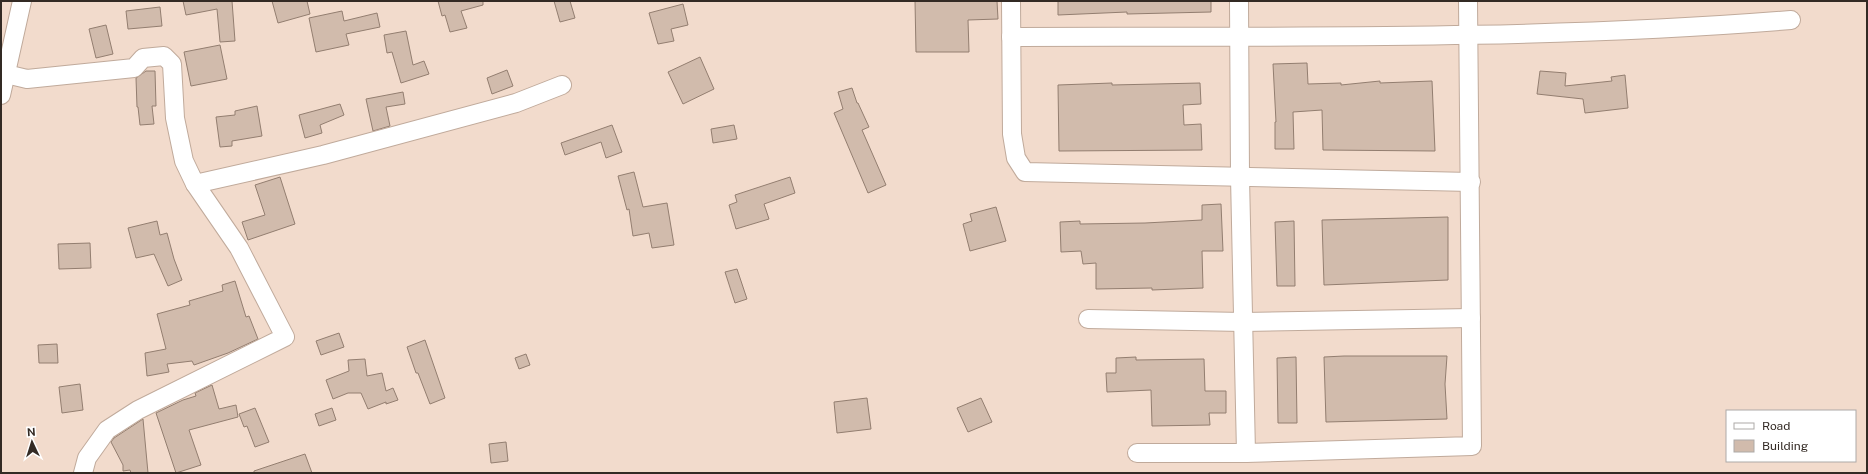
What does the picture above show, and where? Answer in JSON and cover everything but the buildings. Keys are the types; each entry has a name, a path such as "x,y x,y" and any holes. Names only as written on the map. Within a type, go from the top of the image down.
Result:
{"street":[{"path":"1,95 22,1"},
{"path":"1011,1 1012,134 1016,158 1026,172 1471,182"},
{"path":"1239,1 1240,177 1246,453"},
{"path":"1137,453 1246,453 1472,446 1471,182 1468,1"},
{"path":"1011,37 1469,36 1744,24 1791,20"},
{"path":"6,74 27,79 134,68 143,58 164,56 172,64 175,118 184,161 195,184 239,248 285,337 138,410 107,430 87,458 83,473"},
{"path":"195,184 360,145 516,103 562,85"},
{"path":"1088,319 1243,322 1471,318"}]}
